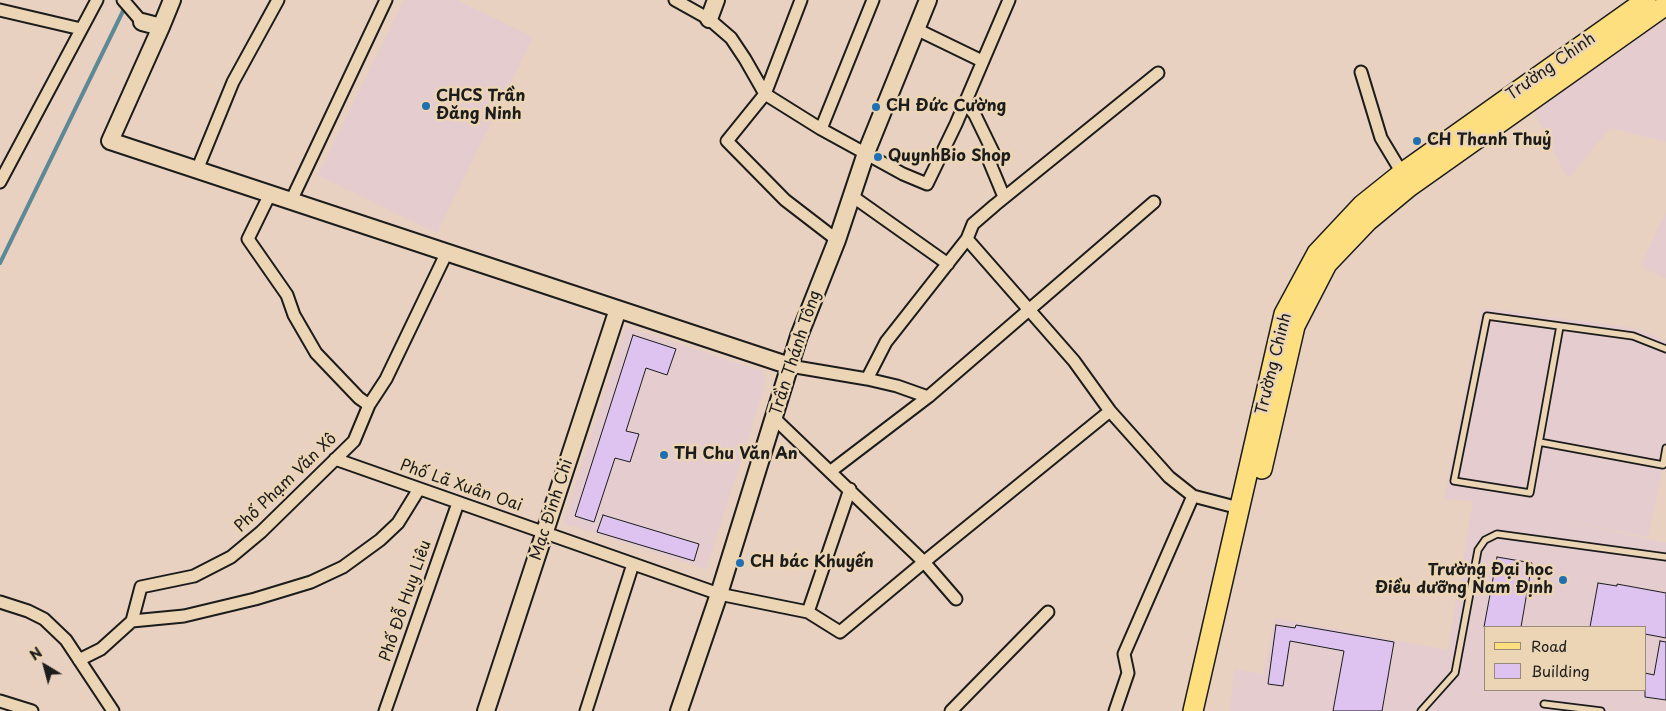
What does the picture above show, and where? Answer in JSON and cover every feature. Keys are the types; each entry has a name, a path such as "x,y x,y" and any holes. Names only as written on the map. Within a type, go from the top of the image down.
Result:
{"main road":[{"name":"Trường Chinh","path":"1193,711 1284,314 1317,253 1362,205 1402,173 1646,0"},
{"name":"Trường Chinh","path":"1206,711 1296,326 1327,264 1368,221 1409,187 1666,5"}],"street":[{"path":"0,182 97,0"},
{"path":"123,0 142,22 161,27"},
{"path":"172,0 110,141 790,366 867,379 897,386 928,397"},
{"path":"197,170 233,82 278,0"},
{"path":"291,201 386,0"},
{"path":"676,0 709,19 731,38 746,59 765,94 821,129 903,174 927,184 1009,0"},
{"path":"709,19 716,0"},
{"path":"801,0 765,94 727,141 785,200 837,240"},
{"path":"821,129 872,0"},
{"name":"Trần Thánh Tông","path":"679,711 719,594 799,336 837,240 866,153 928,0"},
{"path":"0,10 82,29"},
{"path":"916,29 982,61"},
{"path":"1361,72 1381,138 1402,173"},
{"path":"867,379 886,342 967,239 973,224 1158,73"},
{"path":"965,102 975,115 993,152 988,156 1004,197"},
{"path":"270,194 248,239 287,295 294,316 316,353 359,398 369,404"},
{"path":"852,196 948,264"},
{"path":"831,471 928,397 1154,202"},
{"path":"967,239 1074,361 1110,411 1169,477 1193,496 1239,508"},
{"name":"Phố Phạm Văn Xô","path":"132,621 141,587 194,576 231,557 261,532 354,440 369,404 386,379 447,252"},
{"name":"Mạc Đĩnh Chi","path":"486,711 618,309"},
{"path":"850,489 808,612 840,632 1110,411"},
{"path":"774,418 924,562 956,599"},
{"name":"Phố Lã Xuân Oai","path":"335,459 719,594 808,612"},
{"path":"79,660 101,649 132,621 184,616 254,599 311,582 343,567 380,540 398,523 419,489"},
{"path":"1115,711 1128,673 1124,654 1193,496"},
{"name":"Phố Đỗ Huy Liêu","path":"385,711 458,502"},
{"path":"586,711 633,564"},
{"path":"0,602 28,611 44,619 66,640 112,711"},
{"path":"951,711 1048,612"},
{"path":"0,701 32,711"}],"lane":[{"path":"1560,326 1530,493 1454,481 1487,316 1560,326 1633,336 1666,349"},
{"path":"1539,442 1665,463 1666,448"},
{"path":"1421,711 1455,673 1478,550 1485,540 1497,534 1666,557"},
{"path":"1544,704 1601,711"}],"shaded area":[{"name":"CHCS Trần Đăng Ninh","path":"404,0 456,0 533,37 437,233 318,175"},
{"path":"1666,18 1666,142 1610,128 1568,179 1534,111"},
{"path":"1666,212 1666,279 1641,266"},
{"path":"1482,308 1634,328 1666,341 1666,469 1662,472 1648,537 1553,518 1666,543 1666,711 1230,711 1234,669 1263,674 1275,618 1448,650 1473,501 1444,499"},
{"name":"TH Chu Văn An","path":"626,327 763,371 765,386 706,569 563,523"}],"building":[{"path":"633,335 676,349 667,375 646,368 626,431 639,434 630,462 615,458 594,522 575,516"},
{"path":"603,515 699,544 694,561 597,532"},
{"path":"1497,557 1532,563 1521,626 1484,626"},
{"path":"1598,583 1617,586 1617,584 1666,593 1666,638 1646,634 1646,626 1590,626"},
{"path":"1276,625 1295,628 1296,625 1394,642 1382,711 1333,711 1344,651 1290,641 1283,686 1268,684"},
{"path":"1660,641 1666,642 1666,700 1645,697 1646,673 1654,675"}],"waterway":[{"path":"0,263 125,7"}],"place":[{"name":"CHCS Trần Đăng Ninh","path":"426,106"},
{"name":"CH Đức Cường","path":"876,107"},
{"name":"CH Thanh Thuỷ","path":"1417,141"},
{"name":"QuynhBio Shop","path":"878,157"},
{"name":"TH Chu Văn An","path":"664,455"},
{"name":"CH bác Khuyến","path":"740,563"},
{"name":"Trường Đại học Điều dưỡng Nam Định","path":"1563,580"}]}
